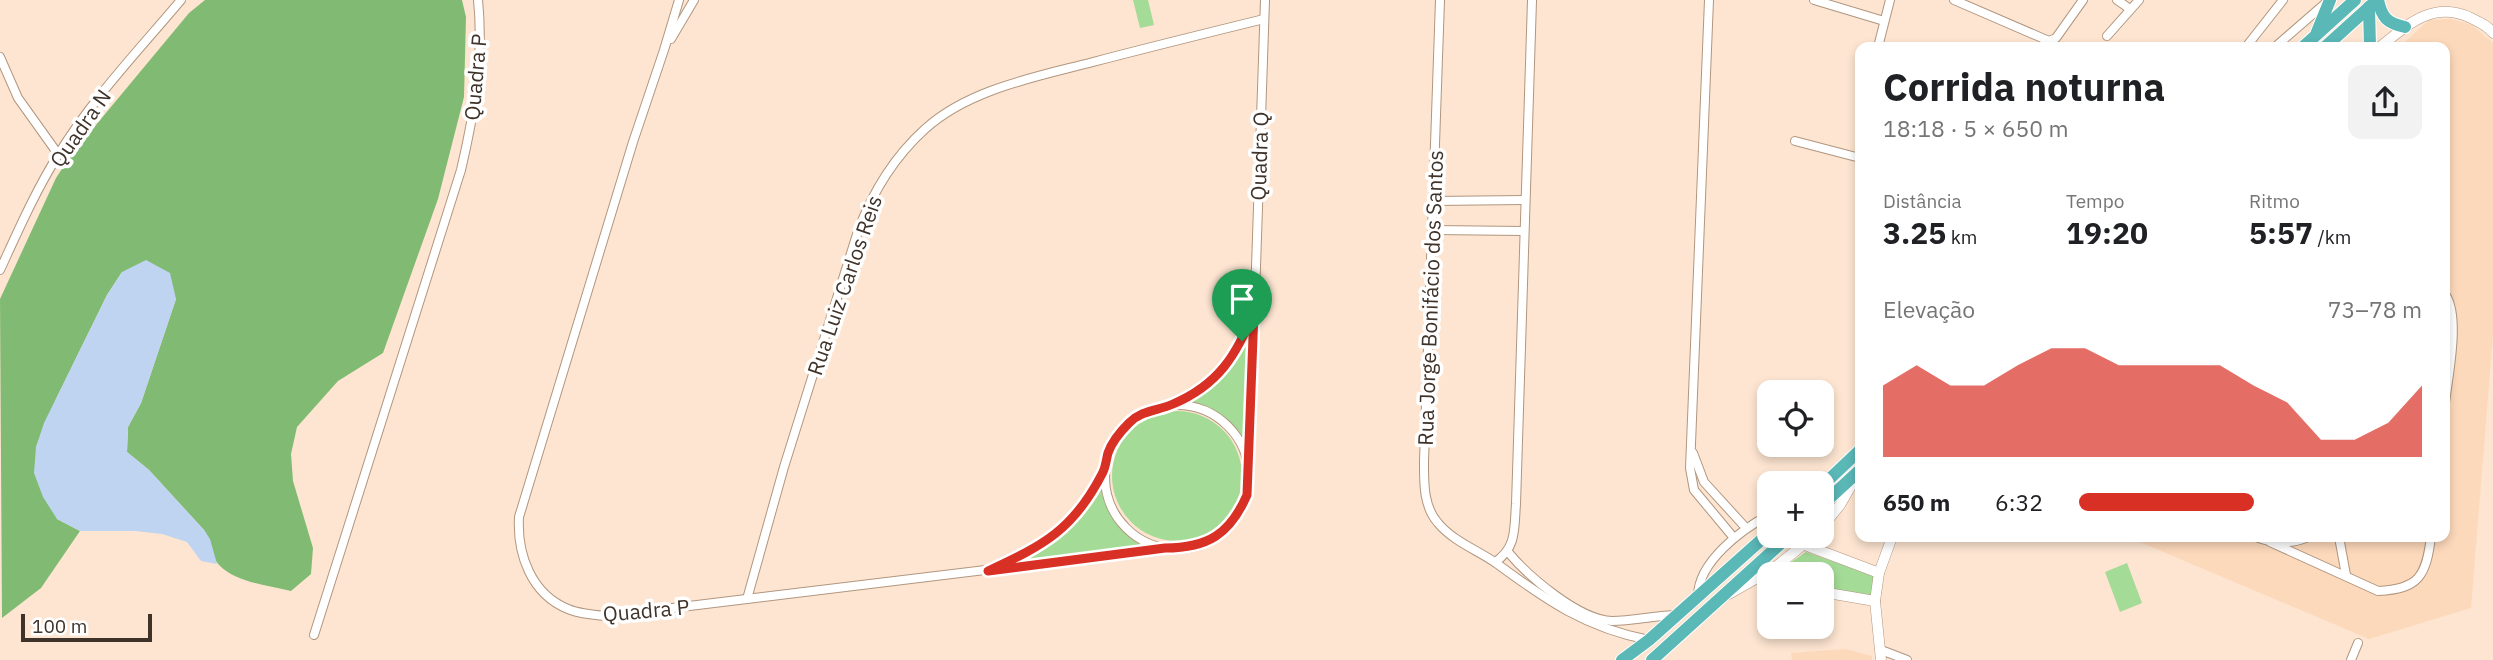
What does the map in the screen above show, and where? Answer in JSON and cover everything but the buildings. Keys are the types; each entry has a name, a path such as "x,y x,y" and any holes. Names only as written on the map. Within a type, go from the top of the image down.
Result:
{"highway":[{"path":"2316,35 2330,0"},
{"path":"2308,42 2356,0"},
{"path":"2375,2 2386,20 2405,27"},
{"path":"2331,42 2375,2"},
{"path":"2371,42 2375,2"},
{"path":"1834,475 1855,455"},
{"path":"1834,494 1855,475"},
{"path":"1622,660 1649,640 1757,544"},
{"path":"1652,660 1776,548"}],"street":[{"name":"Quadra N","path":"0,270 24,216 58,154 110,85 181,0"},
{"name":"Quadra P","path":"314,635 461,170 477,79 480,45 478,0"},
{"name":"Quadra P","path":"679,0 519,517 519,545 528,571 550,598 567,609 607,616 1165,548"},
{"path":"664,50 694,0"},
{"name":"Quadra Q","path":"1254,311 1265,0"},
{"name":"Rua Jorge Bonifácio dos Santos","path":"1440,0 1424,447 1425,489 1429,509 1438,523 1518,581 1552,597"},
{"path":"1495,562 1508,552 1514,529 1516,504 1532,0"},
{"path":"1709,0 1691,479 1694,490 1734,538"},
{"path":"1814,0 1884,21"},
{"path":"1879,42 1890,0"},
{"path":"1954,0 2049,41 2056,38 2082,0"},
{"path":"2117,0 2130,9"},
{"path":"2107,36 2139,0"},
{"path":"2250,42 2280,4 2269,0"},
{"path":"2281,42 2330,0"},
{"path":"2387,42 2405,27 2438,9 2462,13 2492,29"},
{"name":"Rua Luiz Carlos Reis","path":"747,599 784,467 858,230 884,174 904,150 926,127 976,97 1052,73 1264,19"},
{"path":"0,57 18,98 58,154"},
{"path":"1795,141 1855,157"},
{"path":"1433,201 1524,200"},
{"path":"1433,230 1523,231"},
{"path":"2450,304 2453,325 2450,354"},
{"path":"988,571 1030,552 1067,526 1084,505 1104,470 1109,451 1119,433 1133,419 1151,409 1171,405 1215,378 1242,341 1254,311"},
{"path":"1104,470 1106,492 1114,512 1127,529 1145,541 1165,548 1187,548 1207,542 1225,530 1238,514 1247,495 1254,311"},
{"path":"1171,405 1200,409 1225,423 1246,455 1249,474"},
{"path":"1691,447 1699,474 1746,528"},
{"path":"1691,479 1697,478 1699,474"},
{"path":"1834,512 1855,479"},
{"path":"1725,527 1736,516"},
{"path":"1698,597 1704,572 1734,538 1757,522"},
{"path":"1890,542 1879,573 1875,601 1881,655 1907,660"},
{"path":"2270,542 2289,542"},
{"path":"2270,542 2378,591 2409,586 2418,579 2426,566 2430,542"},
{"path":"2340,542 2346,575"},
{"path":"1719,599 1756,581 1801,548"},
{"path":"1813,548 1879,573"},
{"path":"1508,552 1552,597 1614,632 1649,640"},
{"path":"1834,594 1875,601"},
{"path":"1588,619 1609,621 1678,615"},
{"path":"2351,660 2358,643"}],"shaded area":[{"path":"2451,19 2472,25 2493,43 2493,335 2471,608 2369,639 2140,542 2450,542 2450,42 2405,42 2429,20"},
{"path":"1846,649 1872,656 1872,660 1792,660 1791,653"}],"green space":[{"path":"205,0 462,0 466,17 464,97 438,199 383,353 338,381 297,427 291,454 293,481 313,548 311,574 291,591 253,582 226,571 216,562 204,530 149,470 127,452 128,427 141,403 176,299 122,272 107,295 57,397 36,447 57,519 80,531 41,588 2,618 0,299 56,178 71,155 189,13"},
{"path":"1133,0 1148,0 1154,25 1140,28"},
{"path":"1247,341 1244,441 1234,427 1221,416 1206,407 1189,402 1223,376"},
{"path":"1177,411 1202,416 1223,430 1237,451 1242,476 1237,501 1223,522 1202,536 1177,541 1152,536 1131,522 1117,501 1112,476 1117,451 1131,430 1152,416"},
{"path":"1101,486 1106,505 1116,522 1129,536 1147,547 1024,562 1047,547 1078,520"},
{"path":"1806,552 1875,576 1871,598 1834,591 1834,562 1791,562"},
{"path":"2127,563 2142,603 2120,612 2105,572"}],"water":[{"path":"146,260 170,273 176,299 141,403 128,427 127,452 149,470 204,530 210,539 217,564 201,561 187,542 162,534 80,531 57,519 43,497 34,473 36,447 44,423 107,295 122,272"}],"route":[{"path":"1254,311 1247,495 1238,514 1225,530 1207,542 1187,548 1165,548 988,571 1030,552 1067,526 1084,505 1104,470 1109,451 1119,433 1133,419 1151,409 1171,405 1199,390 1215,378 1242,341 1254,311"}]}
